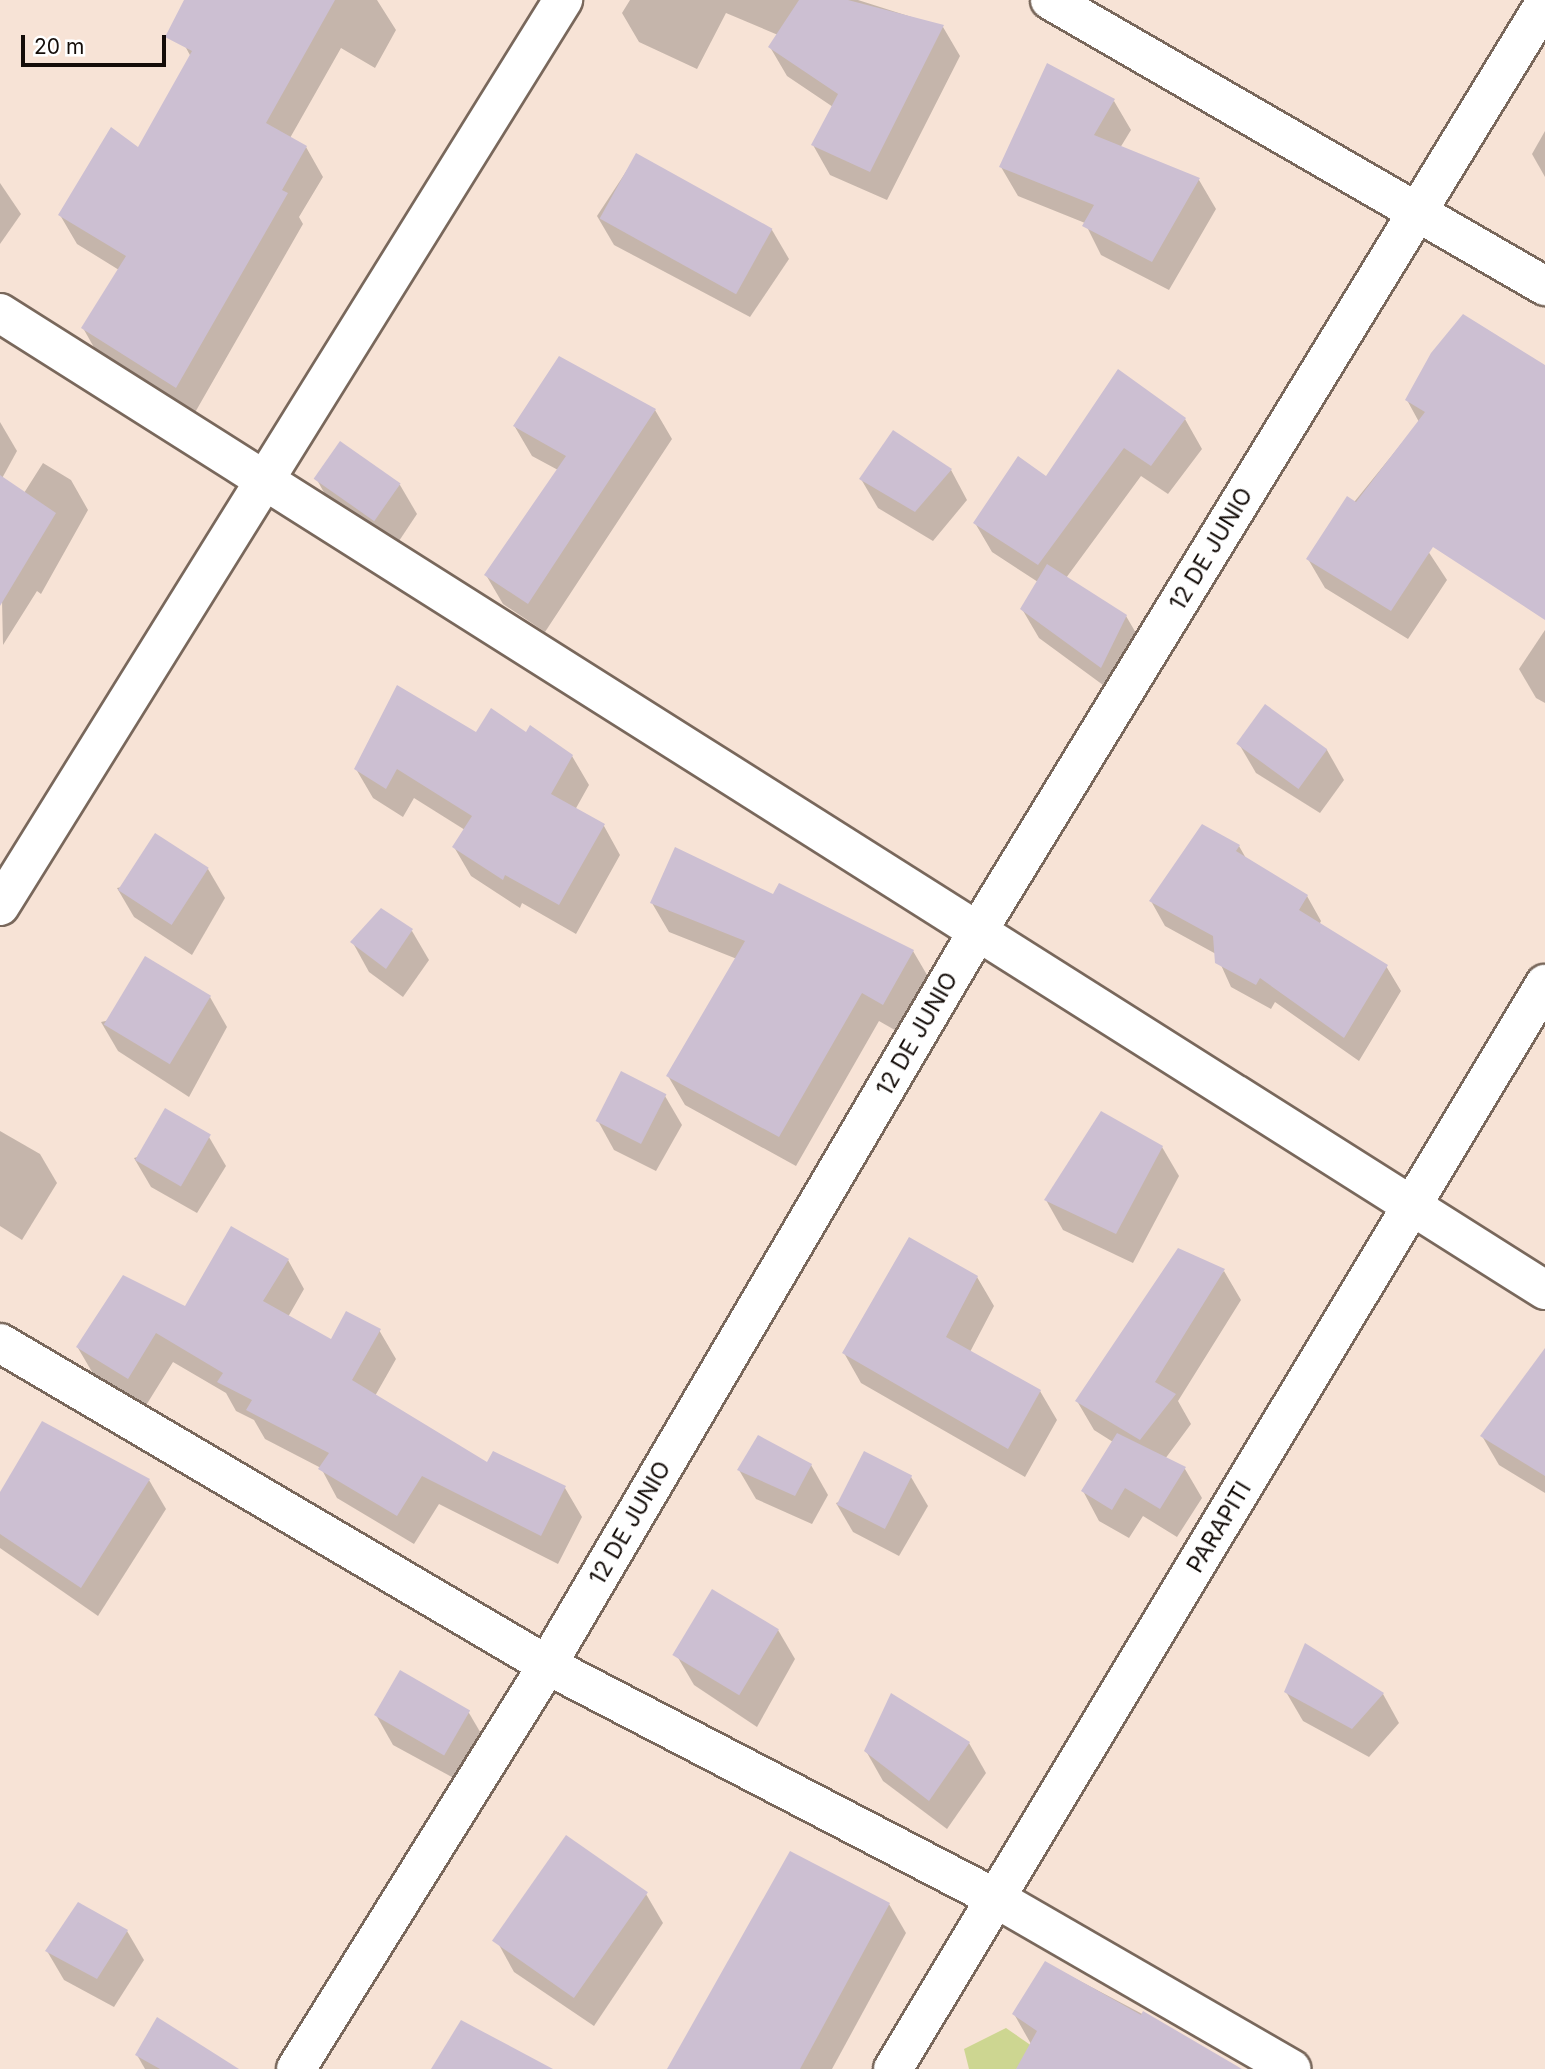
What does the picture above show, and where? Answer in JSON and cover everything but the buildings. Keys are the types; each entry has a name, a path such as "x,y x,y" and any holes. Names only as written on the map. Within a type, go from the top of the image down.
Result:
{"street":[{"path":"0,906 563,0"},
{"path":"1050,0 1419,210 1545,286"},
{"name":"12 DE JUNIO","path":"296,2069 547,1665 979,929 1545,3"},
{"path":"0,313 979,929 1545,1290"},
{"name":"PARAPITI","path":"893,2069 1545,984"},
{"path":"0,1343 547,1665 997,1899 1292,2069"}],"green space":[{"path":"1006,2028 1042,2053 1037,2069 969,2069 964,2049"}]}
